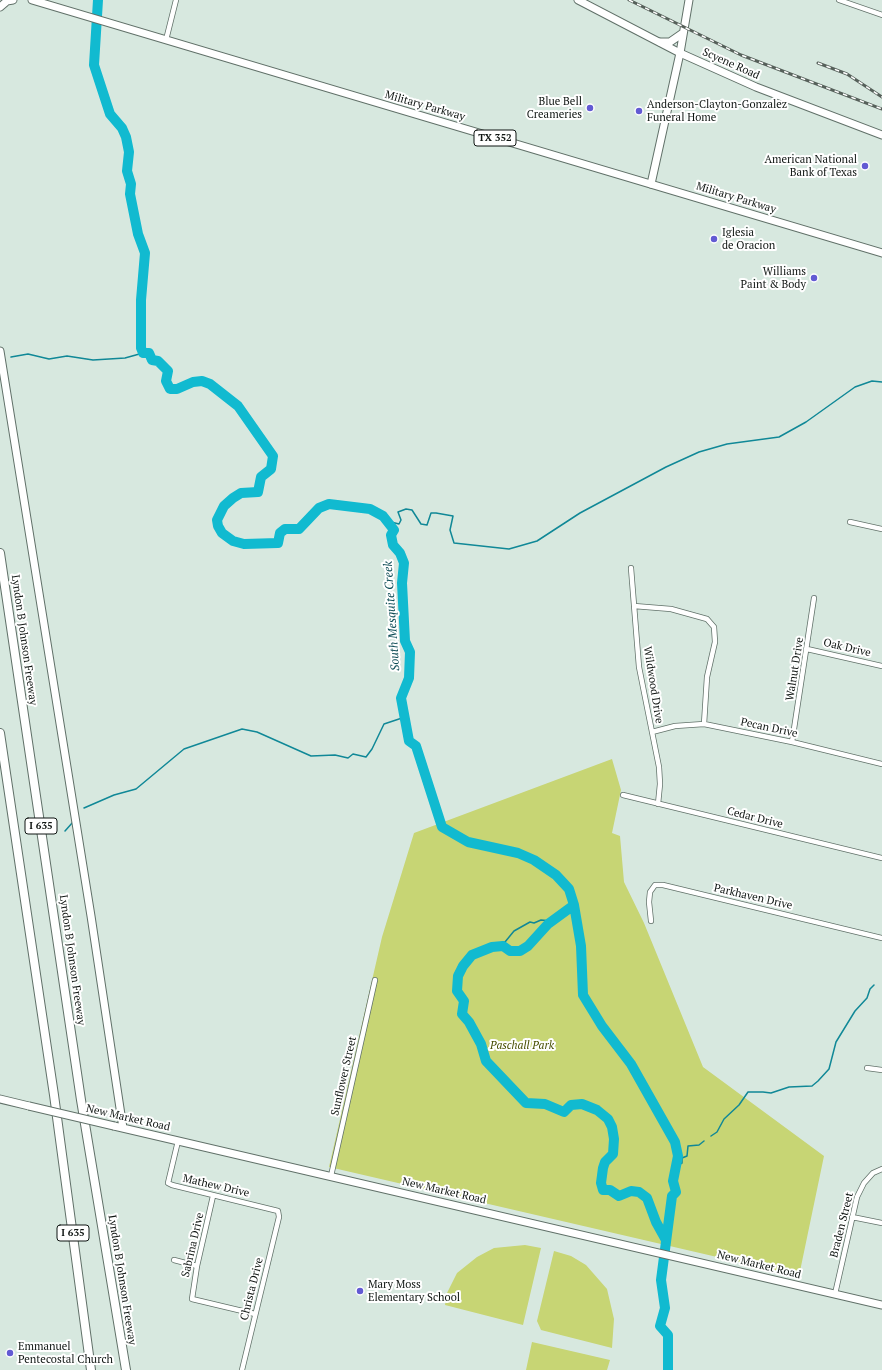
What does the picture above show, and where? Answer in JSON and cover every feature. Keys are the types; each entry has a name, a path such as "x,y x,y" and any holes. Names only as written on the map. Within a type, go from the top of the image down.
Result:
{"highway":[{"name":"Lyndon B Johnson Freeway","path":"0,553 81,1100 126,1370"},
{"name":"I 635","path":"0,733 54,1095 91,1370"}],"street":[{"path":"0,7 7,1 13,0"},
{"name":"Military Parkway","path":"32,0 882,253"},
{"path":"166,40 176,0"},
{"name":"Scyene Road","path":"578,0 680,53 785,99 882,134"},
{"path":"651,184 680,53 689,0"},
{"path":"839,0 882,15"},
{"path":"660,42 670,42 683,33"},
{"name":"Lyndon B Johnson Freeway","path":"0,351 91,916 123,1128"},
{"path":"850,522 882,529"},
{"name":"Wildwood Drive","path":"631,568 639,667 659,767 660,784 658,804"},
{"name":"Walnut Drive","path":"792,742 814,598"},
{"path":"634,606 671,609 707,619 714,627 716,642 707,678 704,724"},
{"name":"Oak Drive","path":"807,648 882,666"},
{"name":"Pecan Drive","path":"652,732 675,726 704,724 792,742 882,764"},
{"name":"Cedar Drive","path":"623,795 882,858"},
{"name":"Parkhaven Drive","path":"651,921 649,902 650,892 655,885 663,885 882,938"},
{"name":"Sunflower Street","path":"331,1176 375,980"},
{"path":"867,1068 882,1070"},
{"name":"New Market Road","path":"0,1099 882,1305"},
{"name":"Mathew Drive","path":"178,1141 168,1183 278,1212"},
{"name":"Braden Street","path":"835,1294 857,1197 864,1184 874,1173 882,1169"},
{"name":"Sabrina Drive","path":"213,1196 197,1266 192,1299 255,1314"},
{"name":"Christa Drive","path":"242,1370 279,1217 278,1212"},
{"path":"852,1216 882,1223"},
{"path":"174,1260 197,1266"}],"green space":[{"name":"Paschall Park","path":"612,759 621,790 612,833 620,836 624,882 644,923 703,1067 824,1156 799,1276 329,1167 382,937 414,833"},
{"path":"525,1245 541,1248 523,1325 445,1305 447,1293 457,1273 477,1257 494,1248"},
{"path":"554,1251 571,1256 586,1265 607,1289 614,1319 612,1348 541,1330 537,1321"},
{"path":"532,1342 610,1360 607,1370 526,1370"}],"waterway":[{"name":"South Mesquite Creek","path":"98,0 94,65 110,114 122,128 126,137 129,152 127,171 131,184 130,194 138,234 145,253 141,300 141,348 143,353 149,353 152,360 158,361 168,371 166,381 170,389 177,389 193,382 202,381 210,384 238,406 273,456 271,469 261,477 258,492 241,493 233,498 224,506 217,520 218,526 222,533 233,541 244,544 278,543 280,533 285,529 299,529 319,508 329,504 370,509 383,516 394,530 391,535 393,545 400,553 404,563 402,583 405,641 410,652 409,678 401,698 409,741 416,746 442,827 468,842 518,853 534,860 556,875 569,889 574,905 581,946 583,995 602,1026 631,1064 675,1142 678,1156 673,1181 676,1192 672,1196 661,1280 665,1308 660,1326 668,1335 668,1370"},
{"path":"11,357 28,354 49,359 67,356 93,360 125,358 143,353"},
{"path":"387,521 399,524 401,520 398,512 406,509 412,510 421,524 427,525 431,513 453,516 450,530 454,543 509,549 537,541 580,513 666,467 699,452 727,444 779,437 806,422 855,387 872,381 882,382"},
{"path":"84,808 114,795 136,789 184,749 242,729 257,732 311,756 335,755 348,758 353,754 366,757 372,749 384,724 405,717"},
{"path":"65,831 73,822"},
{"name":"South Mesquite Creek","path":"574,905 548,924 528,946 520,951 510,951 503,946 492,947 472,955 463,966 458,976 457,991 464,1001 462,1014 469,1022 481,1044 486,1061 526,1103 545,1104 564,1112 571,1105 582,1104 597,1110 608,1119 612,1127 614,1139 613,1154 605,1162 603,1168 601,1183 603,1190 610,1190 619,1196 631,1191 639,1192 647,1198 656,1222 666,1240"},
{"path":"495,947 499,943 505,942 514,931 530,922 534,923 541,920 552,921"},
{"path":"711,1136 717,1132 724,1119 739,1105 748,1092 771,1093 789,1087 812,1086 818,1081 829,1069 836,1042 855,1011 867,998 870,989 874,985"},
{"path":"676,1166 682,1163 682,1158 687,1156 688,1146 699,1145 704,1141"}],"railway":[{"path":"629,0 741,55 882,109"},
{"path":"818,63 847,74 882,97"}],"place":[{"name":"Blue Bell Creameries","path":"590,108"},
{"name":"Anderson-Clayton-Gonzalez Funeral Home","path":"639,111"},
{"name":"American National Bank of Texas","path":"865,166"},
{"name":"Iglesia de Oracion","path":"714,239"},
{"name":"Williams Paint & Body","path":"814,278"},
{"name":"Mary Moss Elementary School","path":"360,1291"},
{"name":"Emmanuel Pentecostal Church","path":"10,1353"}]}
